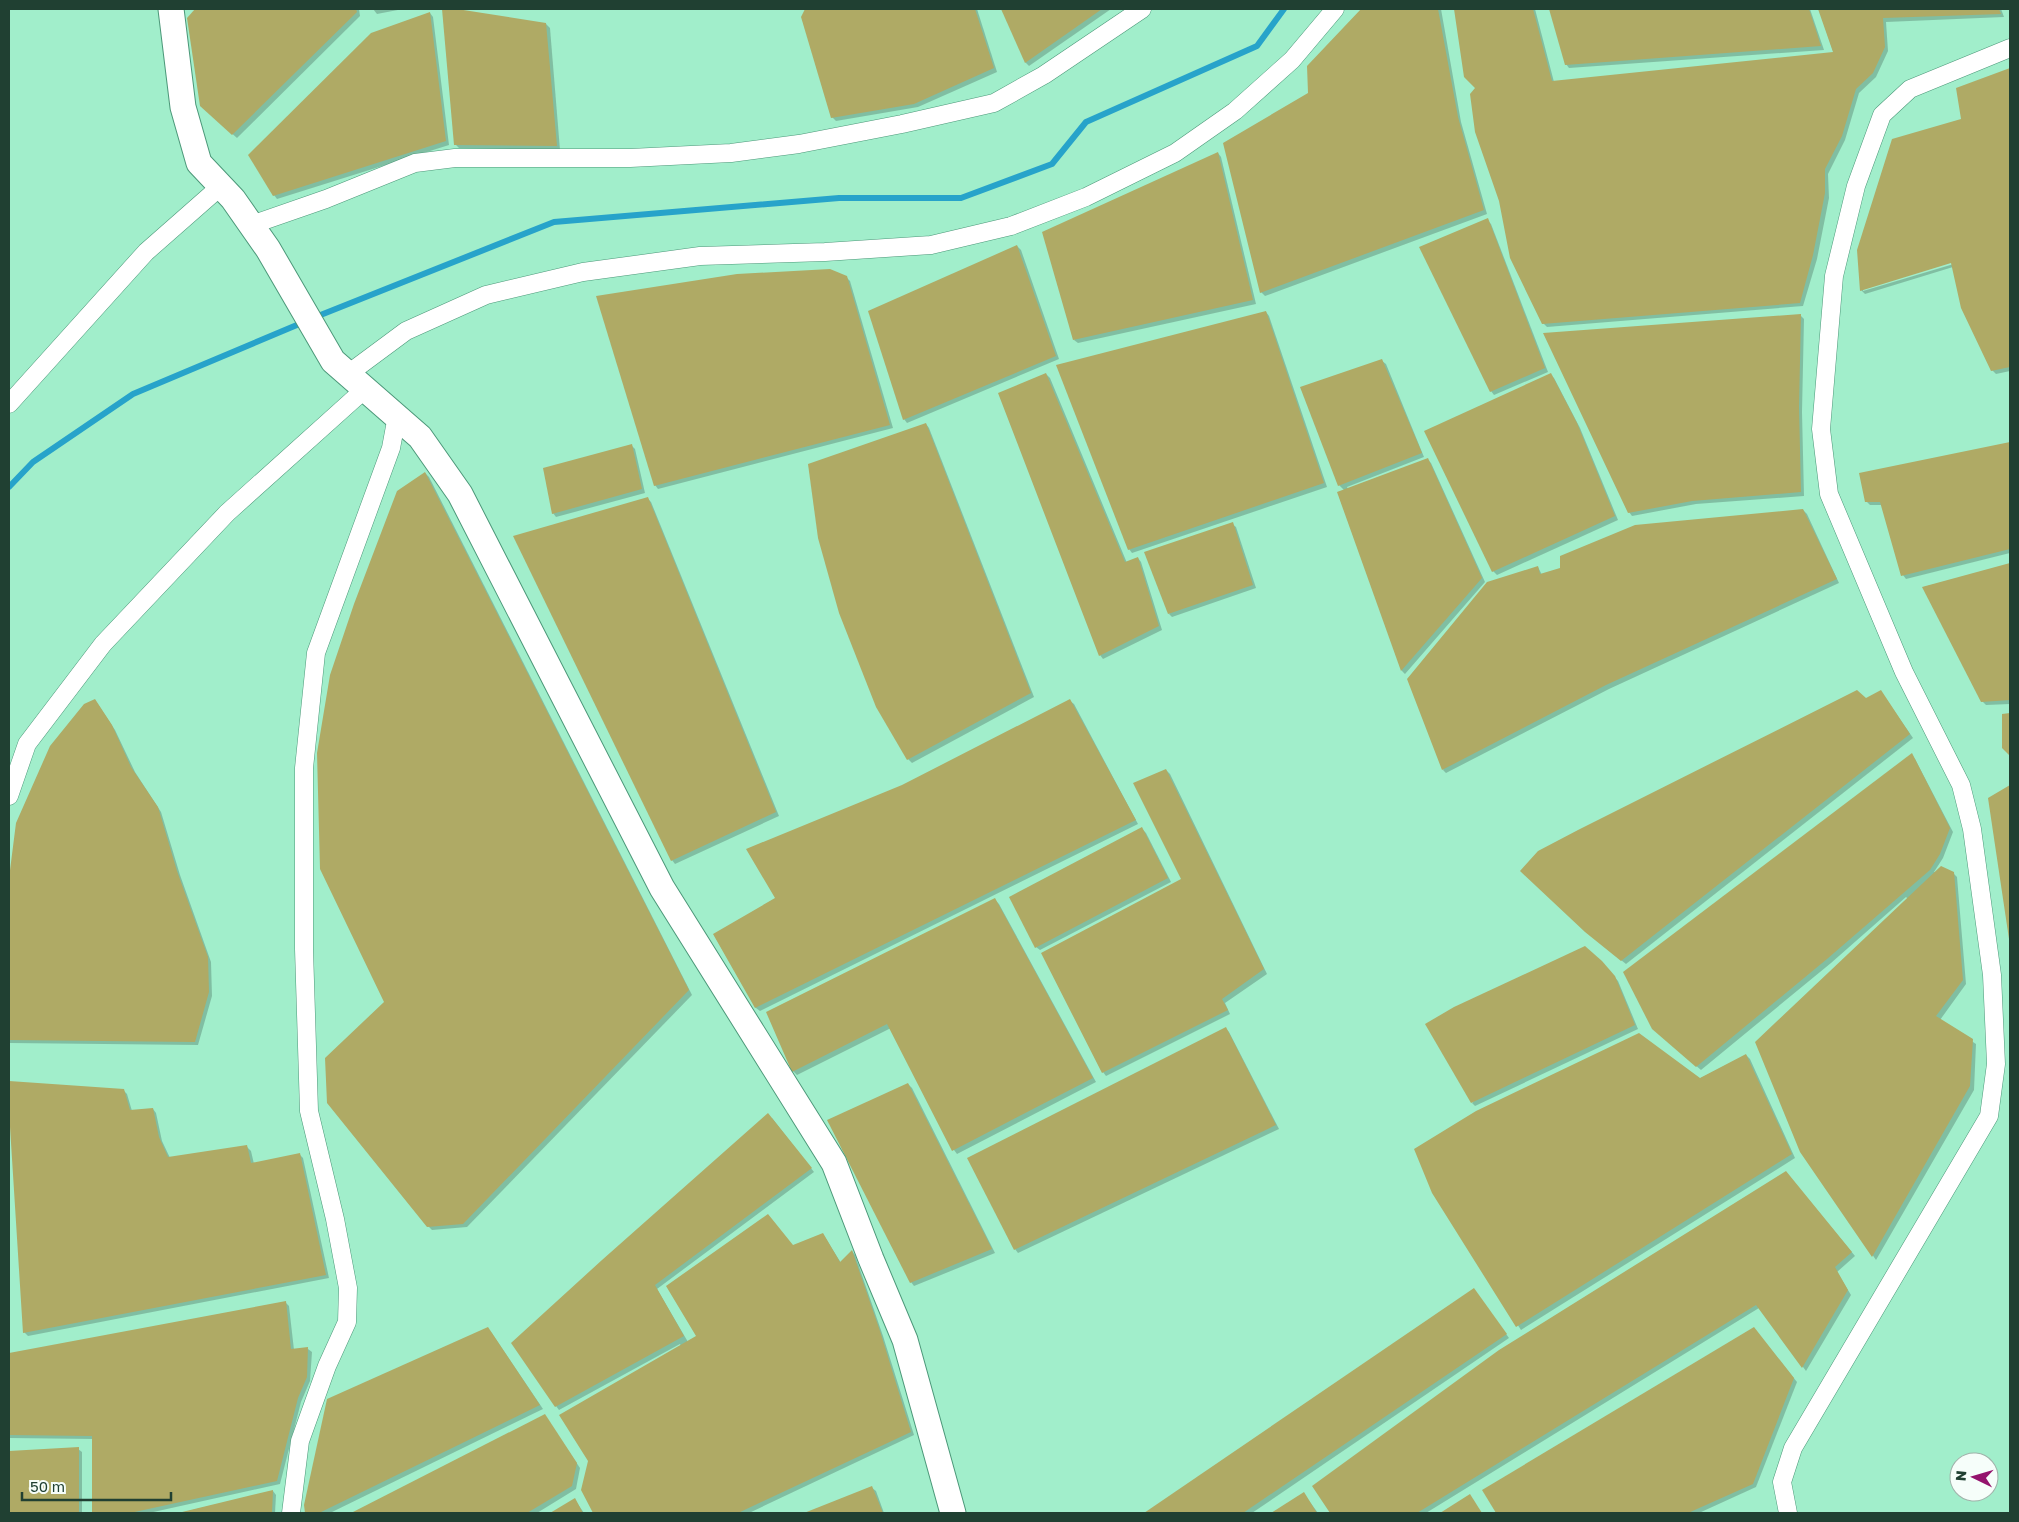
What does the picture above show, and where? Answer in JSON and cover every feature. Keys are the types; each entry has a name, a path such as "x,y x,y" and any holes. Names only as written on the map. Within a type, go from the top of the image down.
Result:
{"street":[{"path":"171,9 183,107 199,163 221,186 268,249 348,374 420,437 460,494 662,888 834,1163 905,1340 953,1513"},
{"path":"251,225 326,199 416,162 455,158 630,158 731,153 799,144 892,126 994,103 1044,75 1142,9"},
{"path":"9,796 27,744 103,644 227,512 348,374 406,331 486,296 583,272 700,256 825,252 931,245 1011,226 1086,197 1175,153 1235,111 1292,60 1335,9"},
{"path":"1788,1513 1782,1482 1793,1448 1989,1116 1996,1064 1992,974 1972,828 1961,785 1904,672 1829,494 1821,429 1834,276 1856,186 1882,115 1910,89 2010,48"},
{"path":"9,404 146,252 221,186"},
{"path":"291,1513 300,1441 327,1366 348,1322 348,1288 335,1220 309,1111 304,949 305,758 316,653 391,448 397,416"}],"building":[{"path":"195,9 356,9 357,12 232,135 200,106 187,18"},
{"path":"442,9 457,9 546,23 557,146 454,145"},
{"path":"805,9 975,9 994,68 914,104 831,118 801,17"},
{"path":"1001,9 1102,9 1025,63"},
{"path":"1361,9 1438,9 1458,117 1484,210 1260,293 1223,143 1308,93 1307,66"},
{"path":"1454,9 1533,9 1552,81 1833,52 1818,9 1999,9 2001,14 1883,18 1885,47 1873,73 1856,89 1842,136 1825,169 1825,193 1813,255 1800,303 1542,324 1510,258 1499,201 1475,132 1470,94 1475,88 1464,77"},
{"path":"1549,9 1809,9 1821,46 1565,65"},
{"path":"430,12 446,141 273,196 248,155 371,33"},
{"path":"2010,68 2010,367 1991,371 1961,308 1951,263 1860,291 1857,250 1892,139 1961,119 1956,88"},
{"path":"1218,152 1253,300 1073,340 1042,232"},
{"path":"1488,218 1545,368 1490,392 1419,247"},
{"path":"1017,245 1056,356 903,420 868,311"},
{"path":"830,269 847,276 890,425 654,486 596,296 737,274"},
{"path":"1266,311 1324,483 1128,550 1056,365"},
{"path":"1801,314 1799,407 1801,492 1692,501 1628,513 1543,333"},
{"path":"1382,359 1422,453 1338,486 1300,387"},
{"path":"1046,373 1125,562 1138,557 1159,626 1099,656 998,393"},
{"path":"1551,373 1577,423 1615,516 1492,572 1424,431"},
{"path":"926,423 1031,693 907,760 876,707 839,613 818,538 808,464"},
{"path":"2010,442 2010,549 1901,576 1880,502 1865,502 1859,473"},
{"path":"632,444 642,489 552,514 543,468"},
{"path":"1428,458 1482,578 1401,671 1337,492"},
{"path":"425,472 689,990 463,1224 427,1227 327,1103 325,1058 384,1002 320,869 317,753 330,675 354,604 397,491"},
{"path":"648,497 776,812 671,861 513,536"},
{"path":"1803,509 1837,579 1606,685 1442,770 1407,679 1487,582 1538,566 1540,574 1560,568 1560,556 1635,525"},
{"path":"1233,522 1253,585 1168,614 1144,552"},
{"path":"2010,563 2010,700 1981,702 1922,587"},
{"path":"1857,690 1866,698 1881,690 1910,734 1621,961 1585,932 1520,871 1538,851"},
{"path":"95,699 112,725 131,767 158,807 177,871 208,957 209,992 195,1042 9,1040 9,878 16,823 50,746 84,704"},
{"path":"1070,699 1136,820 755,1008 713,934 775,898 746,849 902,785"},
{"path":"2010,713 2010,756 2002,748 2002,714"},
{"path":"1912,753 1950,828 1940,854 1930,870 1827,959 1696,1067 1652,1029 1623,972"},
{"path":"1166,769 1264,969 1222,999 1228,1010 1102,1073 1041,953 1181,879 1133,783"},
{"path":"2010,785 2010,939 2009,939 1988,798"},
{"path":"1142,827 1168,878 1035,948 1009,897"},
{"path":"1941,866 1954,872 1963,980 1936,1016 1973,1039 1970,1086 1872,1257 1800,1152 1755,1042"},
{"path":"995,898 1093,1078 952,1151 887,1024 792,1072 766,1012"},
{"path":"1585,946 1615,976 1635,1025 1471,1103 1425,1024 1454,1007"},
{"path":"1226,1027 1276,1125 1014,1250 967,1158"},
{"path":"1639,1033 1700,1078 1746,1054 1792,1154 1516,1327 1432,1193 1414,1149 1476,1111"},
{"path":"9,1081 124,1089 130,1110 153,1108 159,1137 168,1157 247,1145 251,1163 300,1153 326,1275 23,1333 9,1111"},
{"path":"908,1083 992,1249 910,1283 827,1120"},
{"path":"768,1113 812,1168 655,1285 684,1336 555,1407 511,1343"},
{"path":"1786,1171 1852,1252 1835,1267 1848,1290 1802,1368 1756,1305 1417,1513 1330,1513 1312,1486 1499,1350"},
{"path":"768,1214 793,1245 823,1233 840,1262 852,1250 880,1331 911,1432 738,1513 593,1513 581,1490 588,1461 559,1415 696,1336 666,1286"},
{"path":"1474,1288 1507,1334 1243,1513 1144,1513"},
{"path":"286,1301 291,1349 308,1347 307,1377 298,1398 277,1481 130,1513 92,1513 92,1436 9,1435 9,1353"},
{"path":"488,1327 540,1405 319,1513 305,1513 304,1505 327,1399"},
{"path":"1754,1327 1794,1378 1753,1484 1688,1513 1496,1513 1482,1490"},
{"path":"545,1414 577,1463 572,1486 527,1513 351,1513"},
{"path":"79,1447 79,1513 9,1513 9,1451"},
{"path":"872,1486 883,1513 804,1513"},
{"path":"273,1490 272,1513 178,1513"},
{"path":"1304,1492 1317,1513 1271,1513"},
{"path":"1470,1494 1482,1513 1440,1513"},
{"path":"575,1498 583,1513 550,1513"}],"waterway":[{"path":"313,318 554,222 839,198 961,198 1052,164 1086,122 1257,46 1284,9"},
{"path":"9,487 33,462 133,394 304,322"}]}
